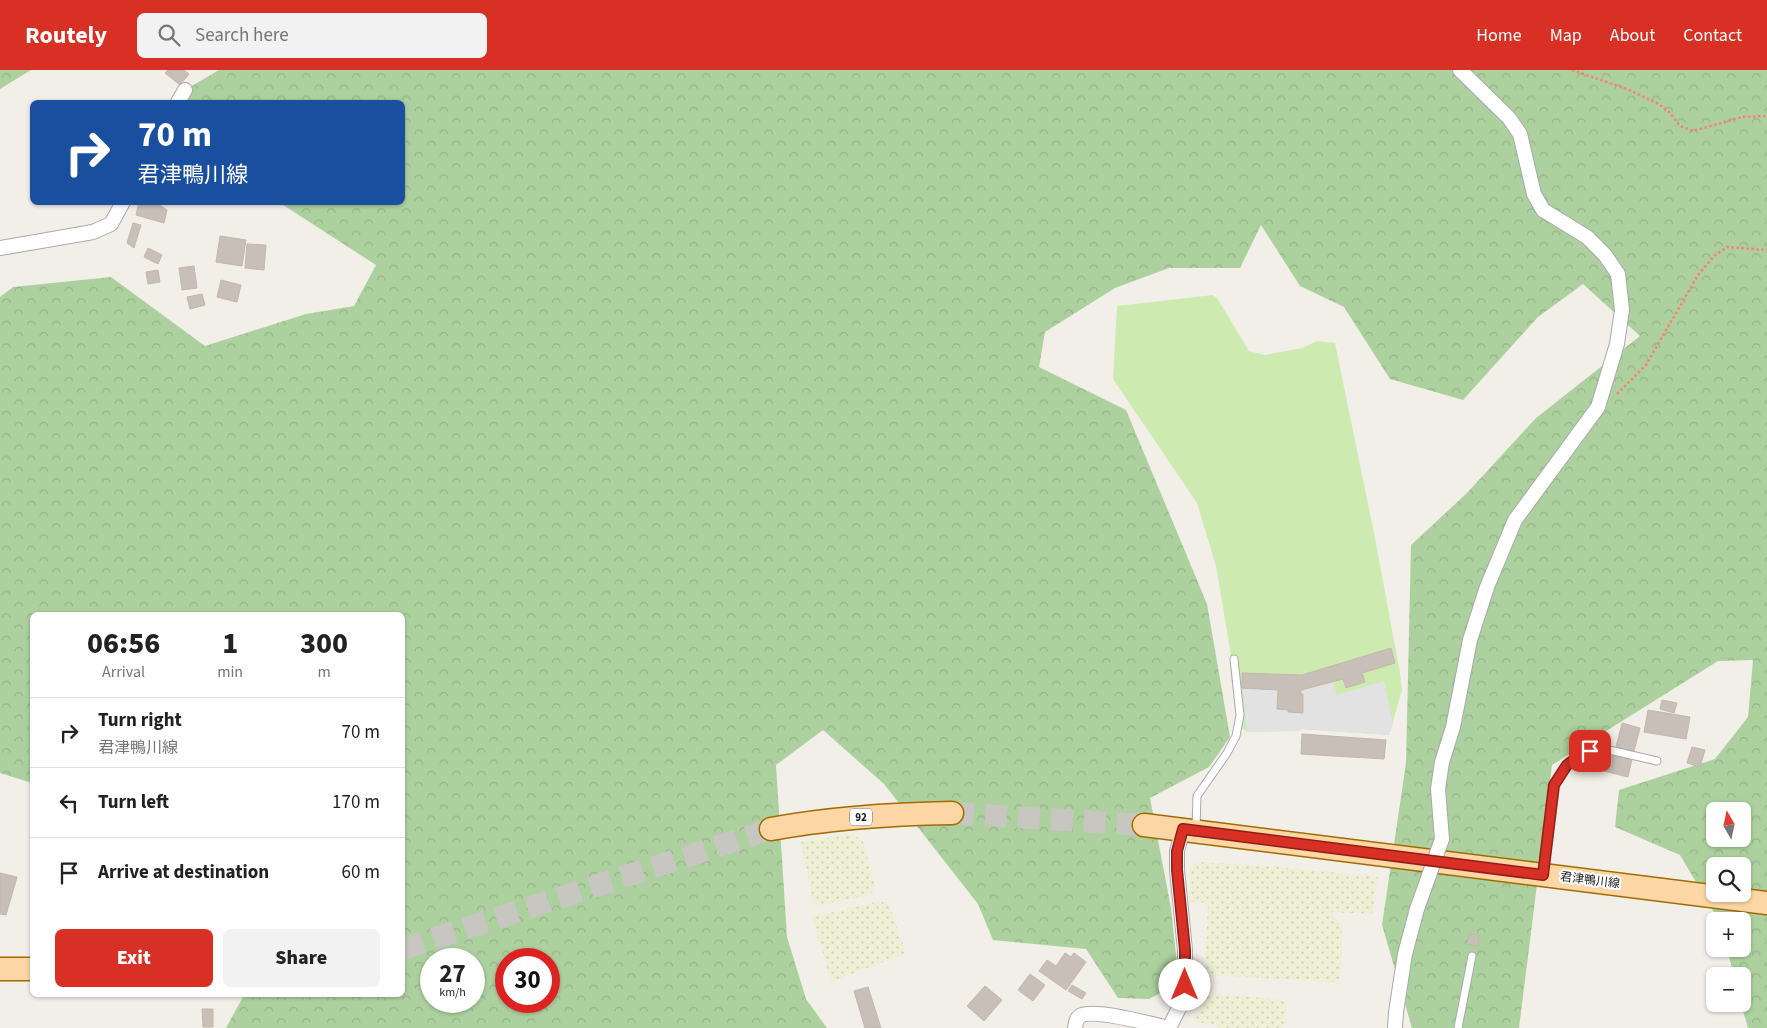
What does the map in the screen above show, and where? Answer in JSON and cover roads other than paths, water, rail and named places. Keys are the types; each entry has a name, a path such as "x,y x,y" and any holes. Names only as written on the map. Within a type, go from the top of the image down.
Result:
{"main road":[{"name":"92","path":"771,829 838,819 902,814 952,813"},
{"name":"君津鴨川線","path":"1144,825 1767,903"},
{"path":"0,968 30,969"}],"street":[{"path":"1395,1028 1404,954 1417,909 1442,839 1438,789 1442,762 1453,727 1470,640 1487,587 1515,520 1598,407 1617,344 1622,310 1618,274 1605,255 1588,237 1544,210 1534,194 1520,134 1509,118 1460,70"},
{"path":"0,248 93,232 111,224 121,205"},
{"path":"1075,1028 1077,1019 1082,1015 1099,1013 1169,1028 1185,996 1185,950 1177,870 1177,851 1189,830"}],"lane":[{"path":"1189,830 1197,796 1227,753 1236,736 1240,715 1240,695 1234,658"},
{"path":"1543,875 1554,785 1567,765 1590,751 1605,749 1657,761"},
{"path":"1458,1028 1472,956"}],"tunnel":[{"path":"952,813 1144,825"},
{"path":"405,948 771,829"}]}
